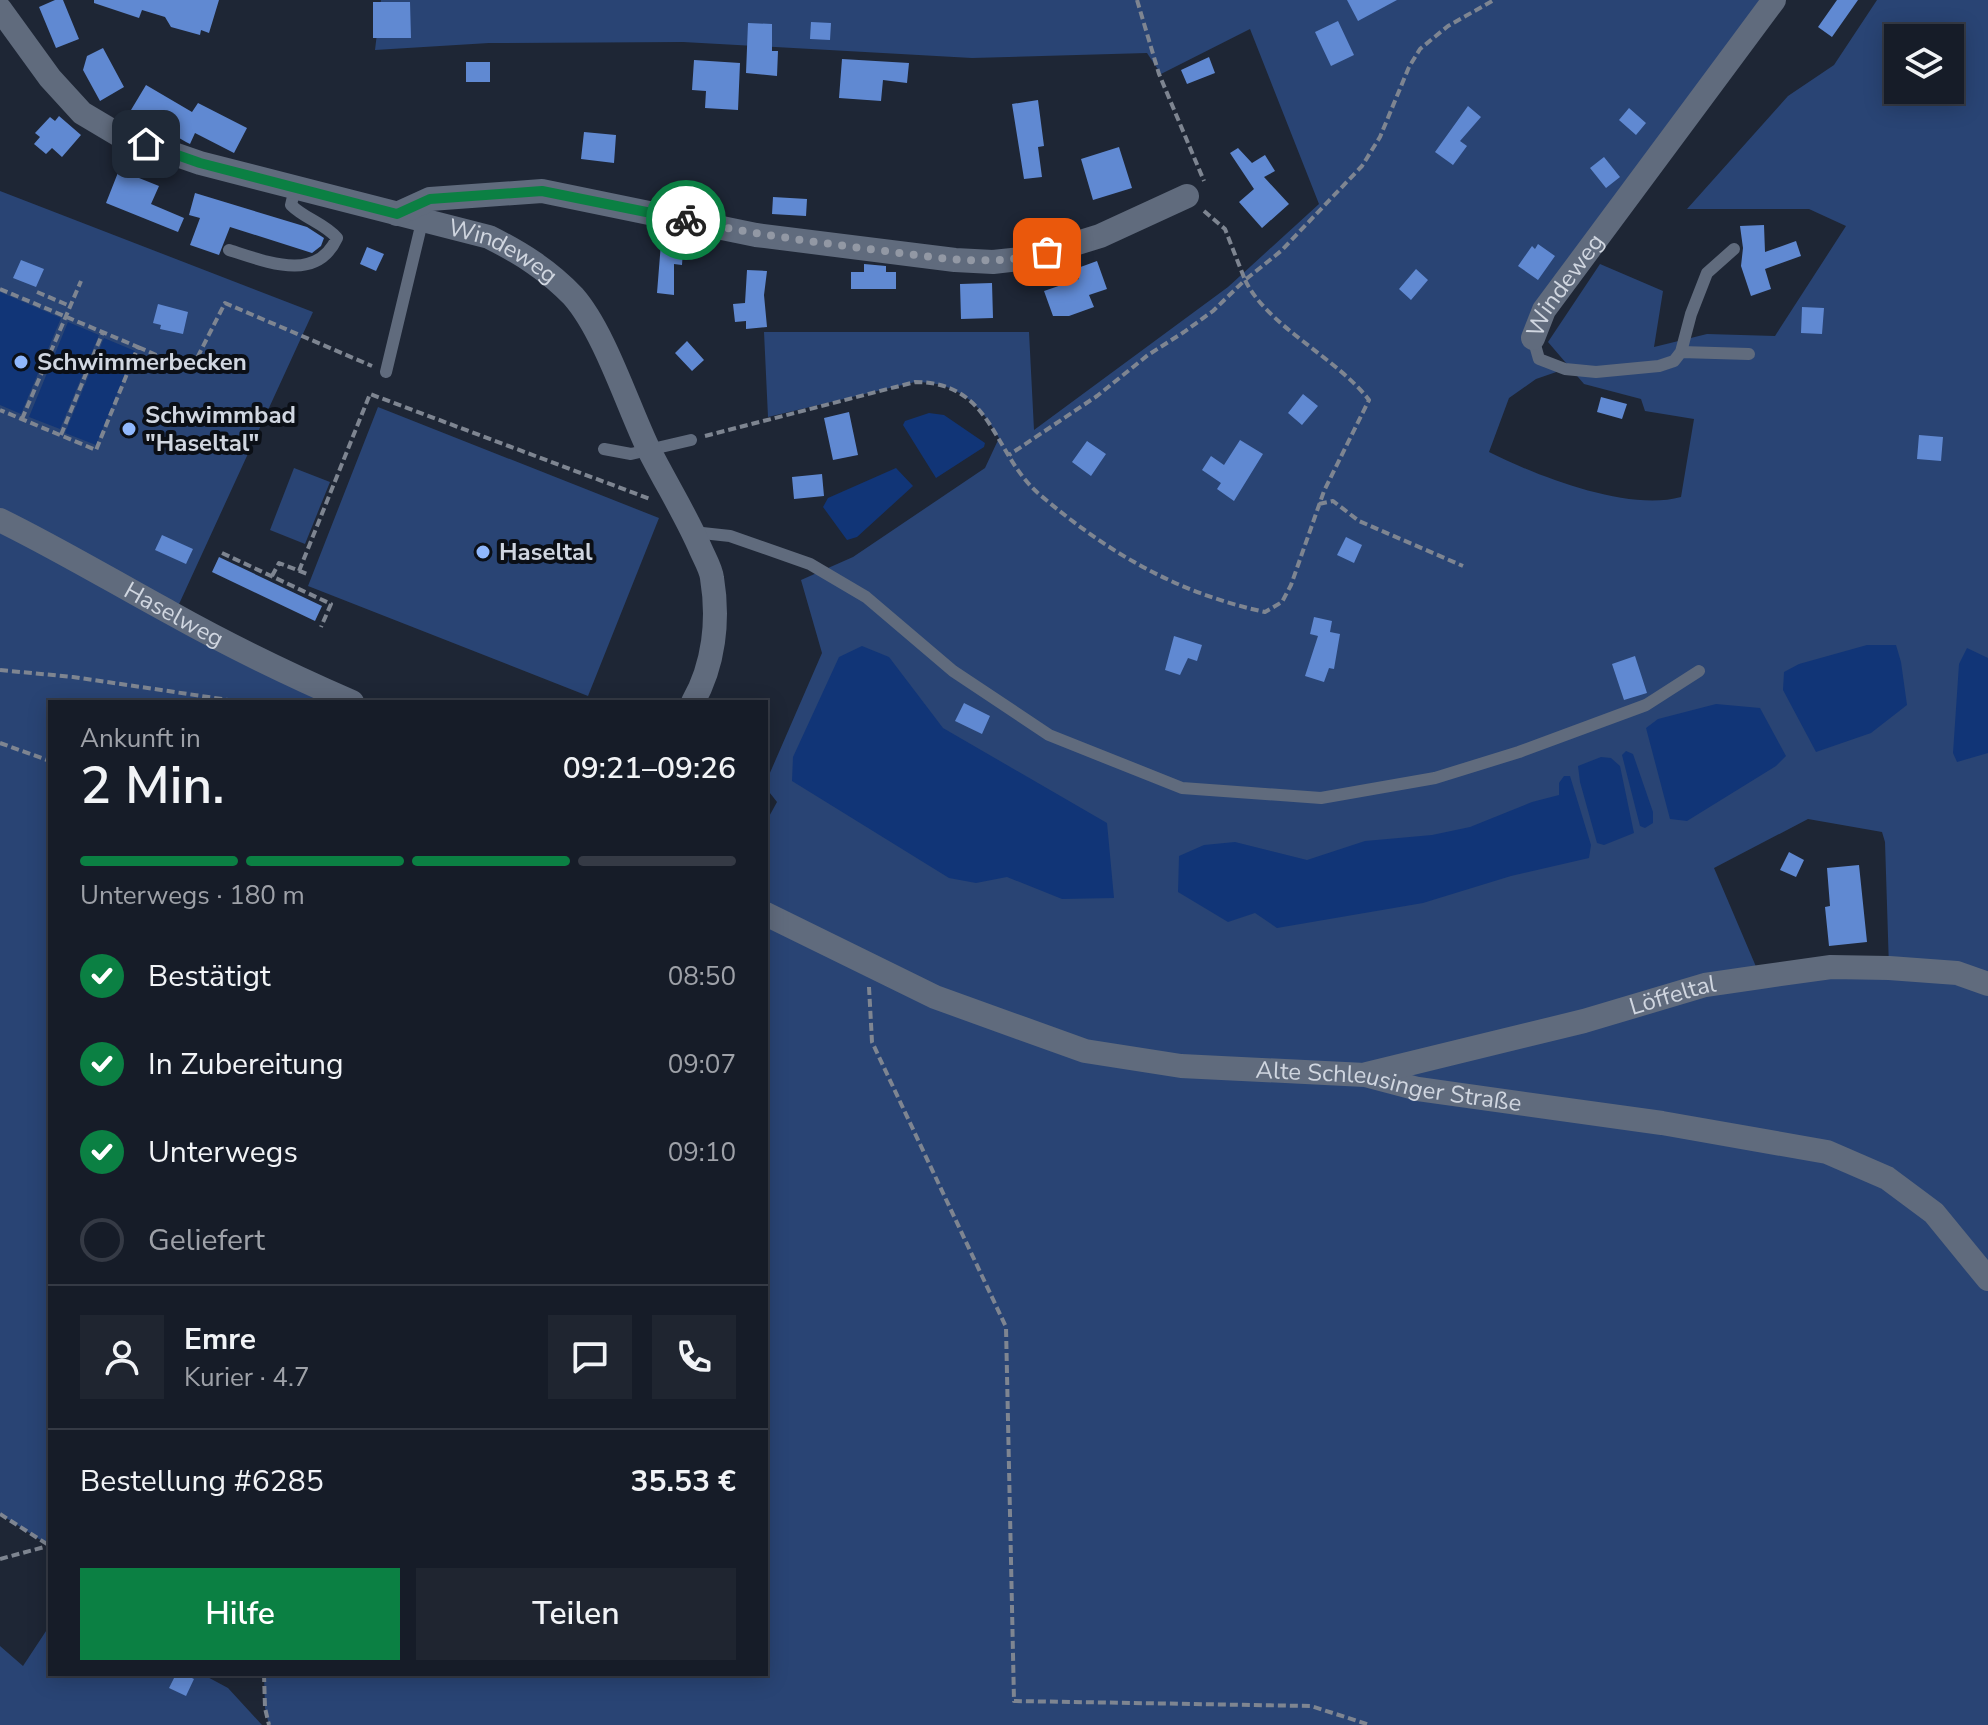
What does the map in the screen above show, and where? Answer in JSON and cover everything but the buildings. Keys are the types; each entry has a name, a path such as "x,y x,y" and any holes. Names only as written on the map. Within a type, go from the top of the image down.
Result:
{"street":[{"name":"Windeweg","path":"1533,338 1544,310 1774,0"},
{"name":"Windeweg","path":"0,9 50,78 82,113 119,135 200,163 489,237 522,254 549,273 590,319 649,449 712,575 715,628 706,675 694,700"},
{"path":"397,214 430,199 542,191 756,235 993,262 1029,258 1100,236 1187,196"},
{"name":"Haselweg","path":"0,520 281,671 347,700"},
{"name":"Alte Schleusinger Straße","path":"768,915 935,997 1085,1051 1181,1066 1365,1075 1418,1089 1662,1123 1827,1152 1887,1178 1934,1213 1988,1279"},
{"name":"Löffeltal","path":"1365,1075 1584,1021 1705,985 1831,967 1957,973 1988,984"}],"lane":[{"path":"229,250 285,267 313,263 331,252 337,238 327,228 302,216 291,205 295,188"},
{"path":"386,372 422,222"},
{"path":"1734,249 1707,273 1681,352 1749,354"},
{"name":"Windeweg","path":"1533,338 1539,359 1575,370 1596,372 1659,366 1674,361 1681,352"},
{"path":"604,449 631,454 691,440"},
{"path":"693,532 730,536 810,564 866,597 953,671 1049,735 1182,788 1321,798 1435,778 1519,752 1646,705 1699,671"}],"path":[{"path":"691,440 915,382 935,382 952,387 989,420 1017,471 1037,492 1085,531 1132,563 1176,585 1231,605 1265,612 1282,602 1291,585 1319,504 1369,400 1357,384 1271,313 1249,289 1225,229 1187,196 1204,181 1159,74 1137,0"},
{"path":"1009,455 1194,325 1281,251 1362,166 1380,137 1409,67 1420,49 1448,26 1494,0"},
{"path":"22,419 81,281"},
{"path":"0,289 191,370 225,303 386,372"},
{"path":"37,292 70,306"},
{"path":"61,435 103,332"},
{"path":"0,410 96,450 138,347"},
{"path":"299,571 370,394 654,500"},
{"path":"1319,504 1333,501 1359,521 1463,566"},
{"path":"222,553 331,604 321,627"},
{"path":"272,576 279,563 310,575"},
{"path":"0,670 73,677 228,700"},
{"path":"0,743 48,760"},
{"path":"868,964 872,1042 1006,1327 1014,1701 1311,1706 1370,1725"},
{"path":"0,1514 48,1545"},
{"path":"0,1559 48,1547"},
{"path":"264,1676 269,1725"}],"shaded area":[{"path":"381,0 1774,0 1544,310 1539,359 1565,369 1536,379 1509,398 1489,452 1583,489 1635,500 1660,500 1681,497 1694,419 1645,411 1641,399 1584,384 1548,342 1600,264 1663,291 1654,347 1707,334 1775,336 1846,226 1809,209 1687,209 1788,96 1834,65 1877,0 1988,0 1988,1725 269,1725 264,1676 768,1676 768,818 777,802 768,791 768,777 822,653 801,580 853,557 985,468 999,438 975,404 965,396 930,383 915,382 768,417 764,332 1029,332 1034,430 1228,287 1319,204 1250,29 1161,74 1147,53 972,58 683,42 489,43 375,50","holes":["1808,819 1882,832 1885,842 1889,968 1760,976 1714,868"]},
{"name":"Schwimmbad \"Haseltal\"","path":"0,191 313,312 174,615 0,520"},
{"name":"Schwimmerbecken","path":"0,292 61,318 21,414 0,405"},
{"path":"68,322 99,335 60,429 29,417"},
{"path":"104,338 135,351 96,445 65,433"},
{"name":"Haseltal","path":"378,407 659,518 588,696 308,586"},
{"path":"929,413 944,415 985,443 984,447 936,478 903,425 905,421"},
{"path":"294,468 330,482 305,544 270,530"},
{"path":"896,468 913,486 857,537 847,540 823,507 828,498"},
{"path":"0,528 335,700 48,700 48,1545 0,1514"},
{"path":"1867,645 1896,645 1907,705 1871,733 1816,752 1783,690 1784,672 1799,664"},
{"path":"862,646 889,657 943,728 1107,823 1114,898 1062,899 1007,877 976,883 949,878 792,781 793,757 839,657"},
{"path":"1967,648 1988,658 1988,753 1957,762 1953,753 1959,664"},
{"path":"1716,704 1760,708 1786,756 1776,766 1687,821 1670,819 1646,728 1658,719"},
{"path":"1626,751 1633,754 1653,812 1653,823 1645,828 1640,826 1622,755"},
{"path":"1601,757 1611,758 1620,766 1634,833 1604,845 1597,843 1578,766"},
{"path":"1564,776 1570,776 1591,845 1589,858 1511,876 1423,903 1277,928 1255,913 1228,922 1178,892 1179,856 1204,845 1235,842 1307,860 1365,841 1432,835 1470,827 1532,802 1559,795 1559,783"},
{"path":"48,1628 48,1676 206,1676 228,1688 262,1725 0,1725 0,1646 23,1666"}],"way so far":[{"path":"686,220 756,235 955,260 993,262 1029,258 1047,252"}],"place":[{"name":"Schwimmerbecken","path":"21,362"},
{"name":"Schwimmbad \"Haseltal\"","path":"129,429"},
{"name":"Haseltal","path":"483,552"}],"route":[{"path":"146,144 200,163 397,214 430,199 542,191 686,220"}]}
